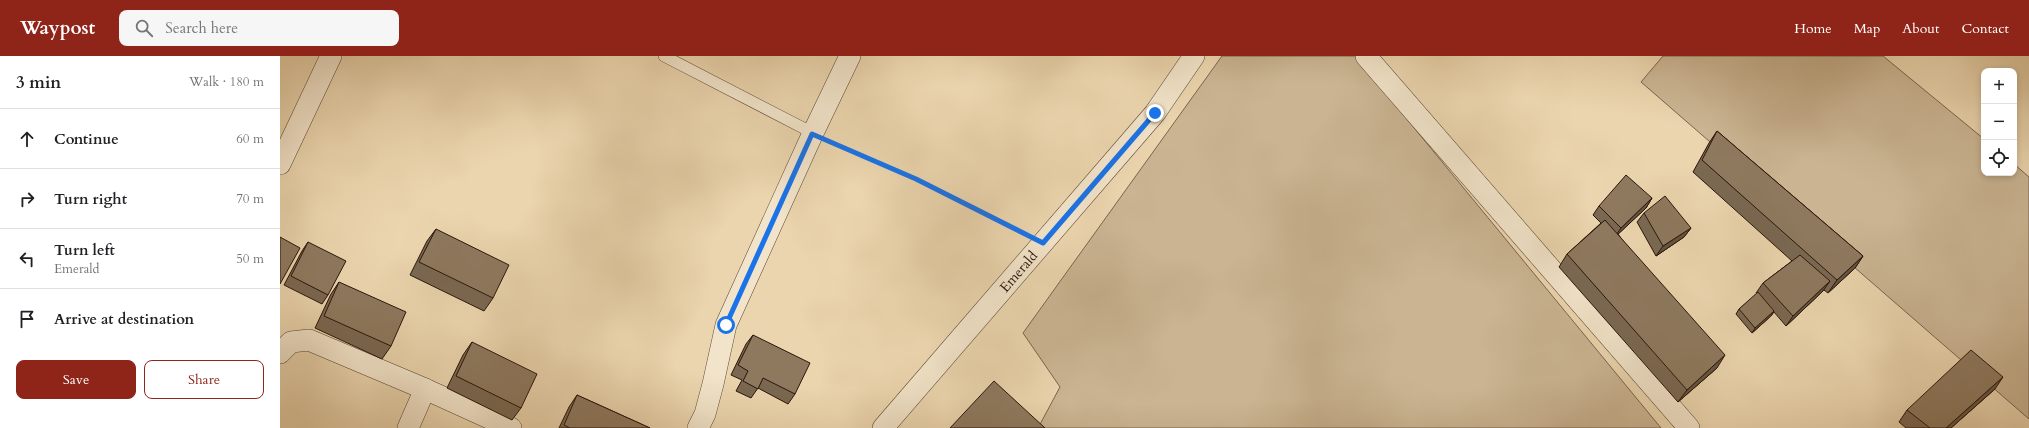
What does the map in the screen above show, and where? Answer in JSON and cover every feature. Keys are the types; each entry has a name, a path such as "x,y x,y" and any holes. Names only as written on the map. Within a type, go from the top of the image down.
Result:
{"street":[{"path":"280,164 331,56"},
{"path":"698,428 705,414 726,325 812,134 850,56"},
{"name":"Emerald","path":"883,428 1155,113 1194,56"},
{"path":"1366,56 1689,428"},
{"path":"280,353 291,342 308,340 425,389 511,428"},
{"path":"408,428 425,389"}],"lane":[{"path":"664,56 812,134"}],"path":[{"path":"812,134 916,179 1043,243"}],"shaded area":[{"path":"1222,56 1355,56 1661,428 1038,428 1060,387 1023,333"},
{"path":"1663,56 1883,56 1981,137 1981,176 2017,176 2017,167 2029,177 2029,419 1641,82"}],"building":[{"path":"1717,131 1863,256 1837,280 1702,160"},
{"path":"1626,175 1652,198 1621,228 1599,206"},
{"path":"1665,196 1691,228 1663,246 1644,213"},
{"path":"1605,220 1725,355 1687,390 1567,254"},
{"path":"436,229 509,265 493,298 419,262"},
{"path":"280,237 300,248 280,284"},
{"path":"308,242 346,261 328,295 291,276"},
{"path":"1800,255 1830,281 1793,316 1763,283"},
{"path":"339,282 406,312 391,346 324,316"},
{"path":"1758,292 1774,311 1755,328 1739,309"},
{"path":"753,335 810,363 795,394 763,378 758,389 743,381 748,371 738,365"},
{"path":"472,342 537,374 521,408 456,376"},
{"path":"1971,350 2003,377 1946,428 1930,428 1907,410"},
{"path":"994,381 1045,428 950,428"},
{"path":"577,395 650,428 570,428 564,425"}],"route":[{"path":"726,325 812,134 916,179 1043,243 1155,113"}]}
